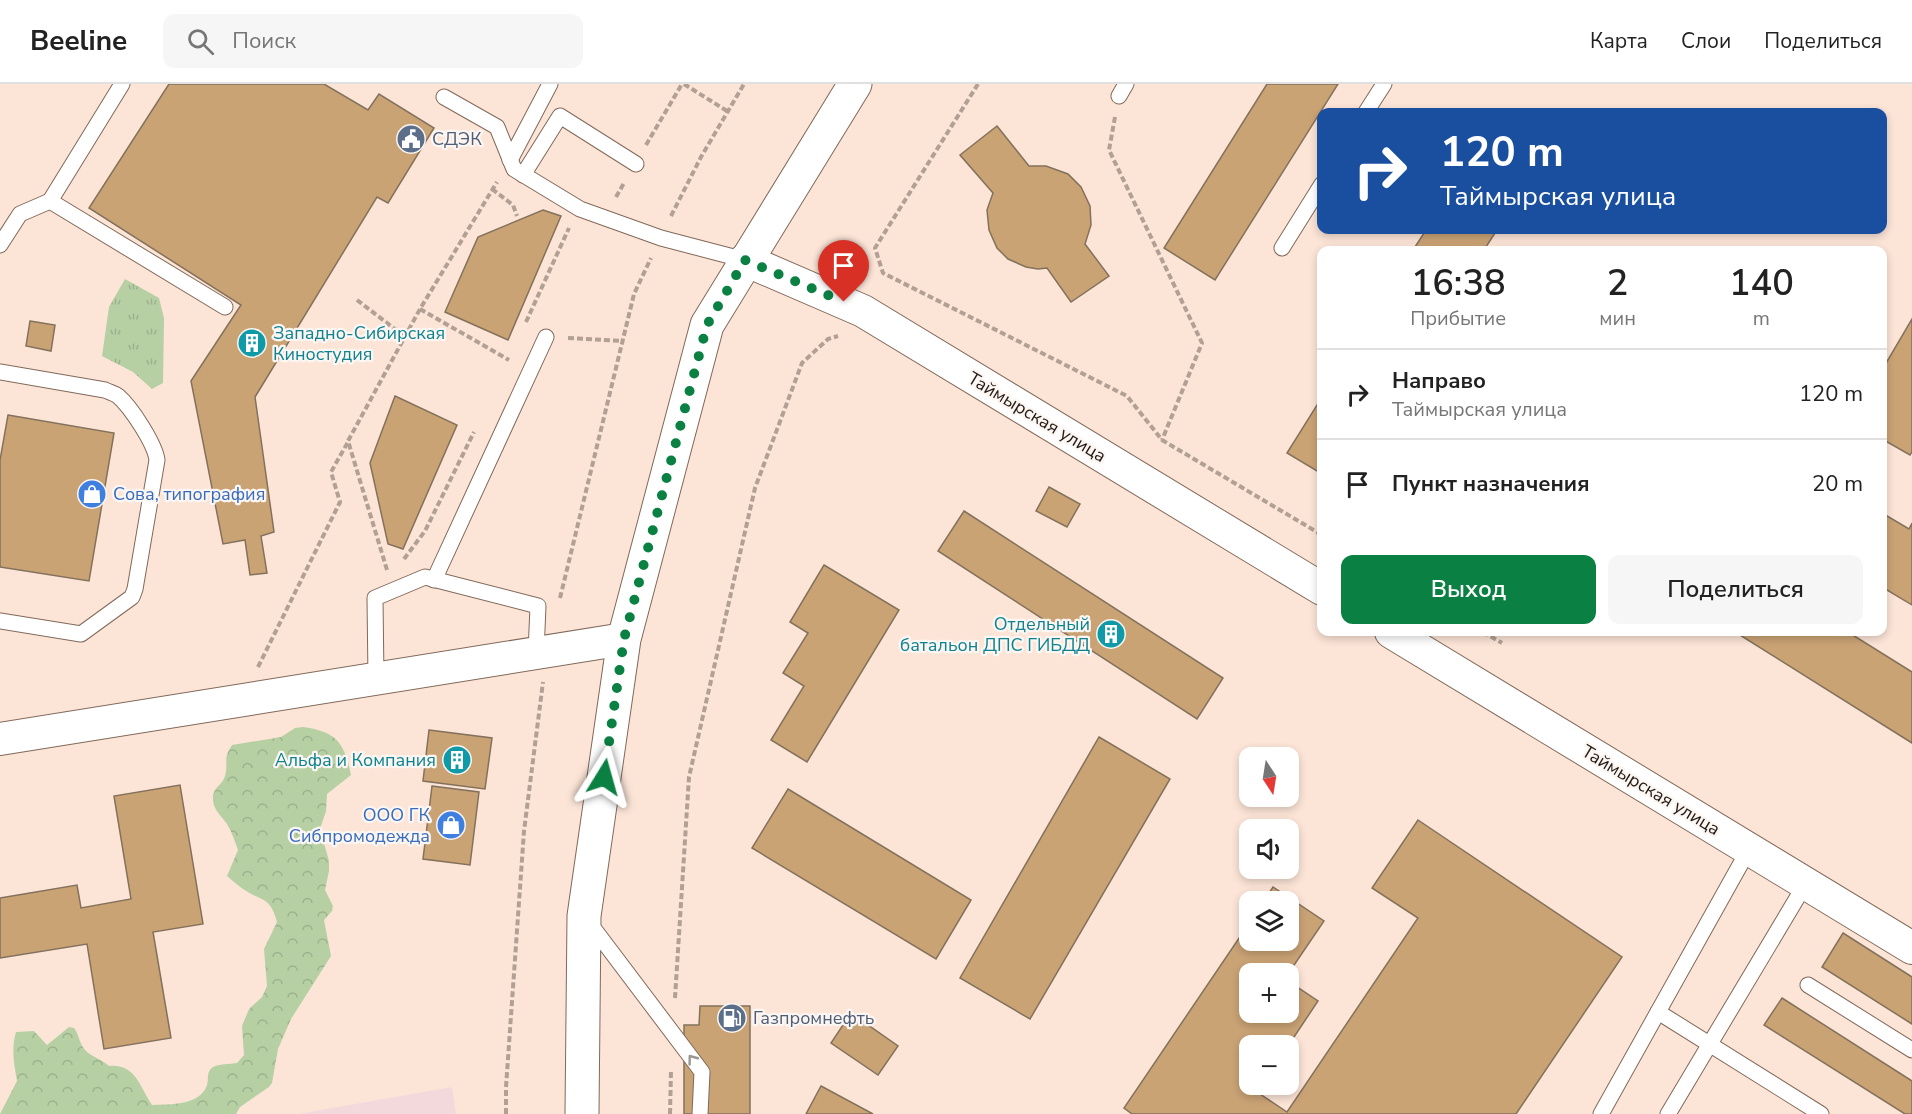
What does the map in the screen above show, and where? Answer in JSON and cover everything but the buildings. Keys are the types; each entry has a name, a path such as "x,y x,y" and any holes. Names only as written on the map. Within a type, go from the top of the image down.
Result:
{"main road":[{"path":"582,1114 584,916 624,639 707,325 855,84"}],"street":[{"name":"Таймырская улица","path":"745,260 863,311 1317,586"},
{"name":"Таймырская улица","path":"1398,636 1912,948"},
{"path":"0,740 624,639"}],"lane":[{"path":"0,246 20,214 50,201 122,84"},
{"path":"510,160 550,84"},
{"path":"1369,108 1384,84"},
{"path":"444,97 497,127 514,169 580,209 661,238 745,260"},
{"path":"523,175 560,116 636,164"},
{"path":"1282,248 1317,192"},
{"path":"50,201 225,307"},
{"path":"434,580 546,337"},
{"path":"0,372 105,390 117,395 151,441 157,460 132,597 81,633 0,621"},
{"path":"376,680 375,598 391,585 426,577 538,606 541,653"},
{"path":"1601,1114 1749,849"},
{"path":"1668,1114 1806,883"},
{"path":"584,916 702,1072 700,1114"},
{"path":"1808,985 1912,1050"},
{"path":"1658,1012 1821,1114"}],"path":[{"path":"684,84 728,111"},
{"path":"558,606 634,294 701,157 744,84"},
{"path":"978,84 875,248 883,273 1127,396 1162,440 1317,532"},
{"path":"1123,90 1109,150 1202,343 1162,440"},
{"path":"240,701 340,502 331,472 404,336 510,160"},
{"path":"492,189 513,205 517,216"},
{"path":"524,326 571,222"},
{"path":"357,300 404,336"},
{"path":"420,309 509,360 512,352"},
{"path":"670,1114 689,777 755,488 802,363 828,339 839,336"},
{"path":"391,585 425,531 477,424"},
{"path":"348,441 391,585"},
{"path":"1490,636 1502,643"},
{"path":"506,1114 524,831 541,653"}],"shaded area":[{"path":"452,1087 456,1114 298,1114"}],"green space":[{"path":"125,279 159,298 164,318 163,383 152,389 133,372 102,356 109,307"},
{"path":"303,727 324,732 337,740 345,754 351,775 327,794 326,811 320,829 329,861 325,890 333,906 332,911 324,920 331,956 291,1019 278,1049 272,1083 269,1087 240,1107 236,1114 0,1114 17,1081 13,1050 16,1032 34,1031 47,1045 69,1027 74,1028 88,1052 109,1066 118,1066 131,1072 152,1105 175,1104 198,1097 207,1085 209,1073 213,1067 237,1063 244,1055 242,1026 249,1009 262,997 267,986 264,949 277,922 268,904 227,876 238,850 229,827 215,808 213,796 225,776 226,758 232,745 281,737 295,728"}],"place":[{"name":"СДЭК","path":"411,139"},
{"name":"Западно-Сибирская Киностудия","path":"252,343"},
{"name":"Сова, типография","path":"92,494"},
{"name":"Отдельный батальон ДПС ГИБДД","path":"1111,634"},
{"name":"Альфа и Компания","path":"457,760"},
{"name":"ООО ГК Сибпромодежда","path":"451,825"},
{"name":"Газпромнефть","path":"732,1018"}],"route":[{"path":"604,777 624,639 707,325 745,260 844,302"}]}
